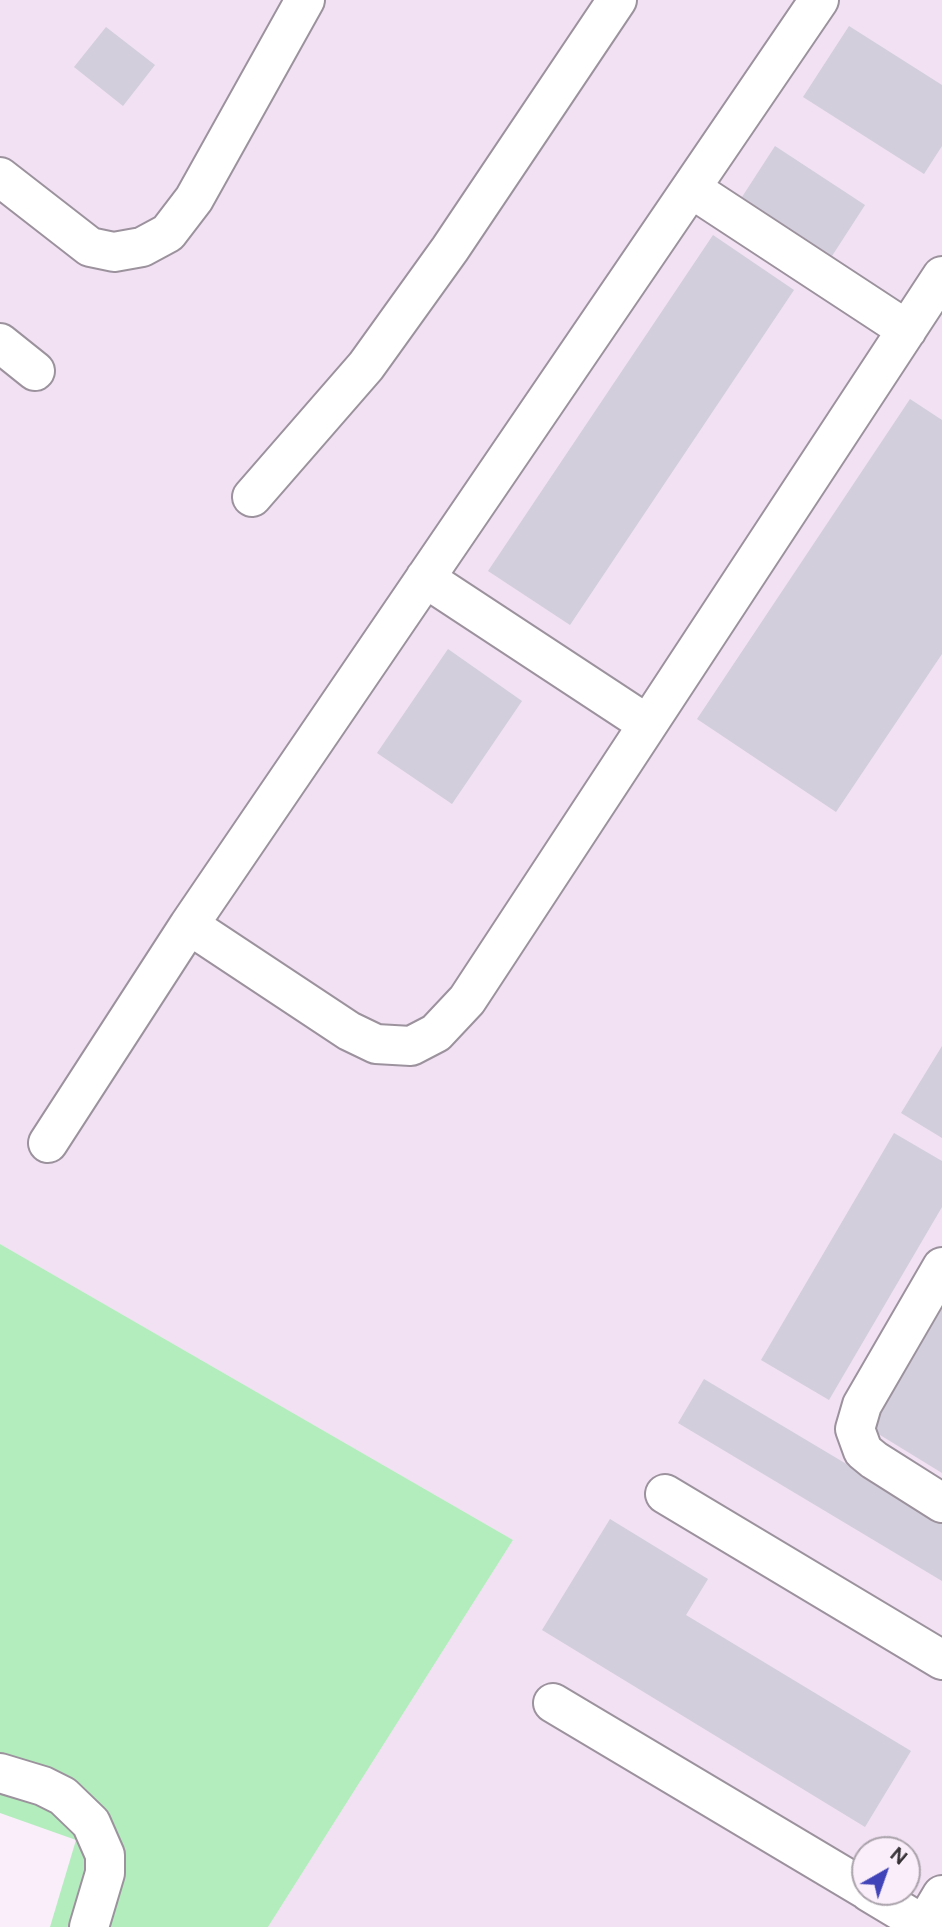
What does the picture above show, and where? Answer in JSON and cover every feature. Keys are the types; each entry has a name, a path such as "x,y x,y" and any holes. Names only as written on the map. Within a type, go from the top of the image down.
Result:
{"street":[{"path":"252,497 366,366 450,249 617,0"},
{"path":"48,1143 189,925 819,0"},
{"path":"0,177 89,247 114,251 133,248 168,233 194,199 294,4"},
{"path":"692,189 907,330"},
{"path":"189,925 349,1031 376,1044 411,1046 436,1033 467,1000 942,276"},
{"path":"0,342 35,371"},
{"path":"425,578 648,724"},
{"path":"942,1267 862,1405 855,1429 863,1451 942,1503"},
{"path":"665,1494 942,1660"},
{"path":"553,1703 851,1881"},
{"path":"0,1773 43,1786 63,1796 91,1823 105,1855 105,1873 89,1927"},
{"path":"906,1906 930,1915"}],"shaded area":[{"path":"0,0 942,0 942,1927 268,1927 513,1540 0,1244"}],"green space":[{"path":"0,1244 513,1540 268,1927 50,1927 76,1840 0,1813"}],"building":[{"path":"849,26 942,85 942,146 924,174 803,97"},
{"path":"106,27 155,65 123,106 74,67"},
{"path":"775,146 865,205 832,256 742,197"},
{"path":"713,235 794,290 570,625 488,571"},
{"path":"910,399 942,420 942,654 836,812 697,719"},
{"path":"448,649 522,701 452,804 377,753"},
{"path":"942,1046 942,1138 901,1113"},
{"path":"894,1133 942,1161 942,1207 829,1400 761,1360"},
{"path":"942,1303 942,1473 867,1427"},
{"path":"704,1379 942,1521 942,1581 678,1423"},
{"path":"610,1519 708,1579 686,1615 911,1751 865,1827 542,1630"}]}
